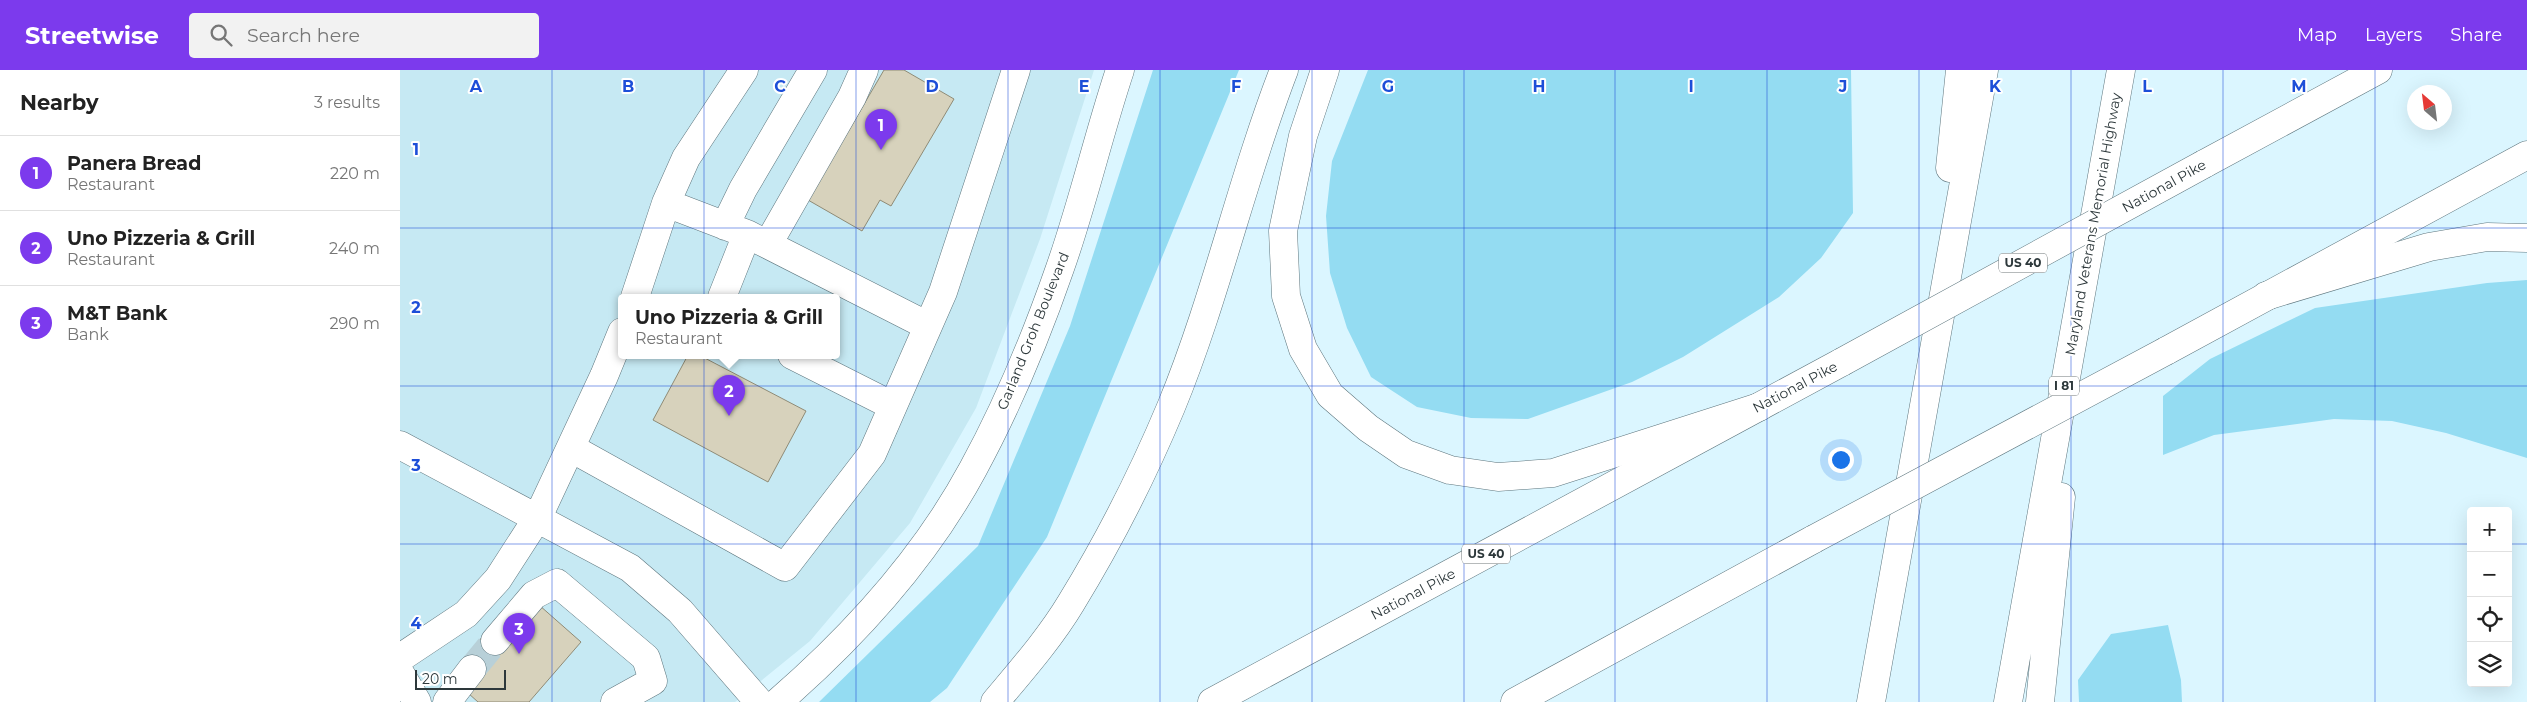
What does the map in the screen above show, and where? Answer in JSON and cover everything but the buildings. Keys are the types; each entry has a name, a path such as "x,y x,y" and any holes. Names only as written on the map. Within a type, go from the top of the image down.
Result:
{"main road":[{"path":"636,294 666,203 686,158 744,70"},
{"path":"747,235 743,189 813,70"},
{"path":"723,294 747,235 852,97 864,70"},
{"path":"571,448 785,567 872,454 943,292 1016,70"},
{"name":"Garland Groh Boulevard","path":"778,702 818,668 871,611 924,545 972,470 1012,390 1060,268 1120,70"},
{"path":"995,702 1070,605 1126,504 1171,407 1211,292 1267,114 1284,70"},
{"path":"1325,70 1303,136 1283,231 1286,296 1303,349 1330,396 1368,428 1406,454 1450,470 1498,477 1552,473 1760,407"},
{"path":"1926,398 1960,70"},
{"path":"1871,701 1984,70"},
{"name":"Maryland Veterans Memorial Highway","path":"2008,702 2121,70"},
{"name":"National Pike","path":"1212,702 1760,407 2378,70"},
{"path":"1515,702 2527,155"},
{"path":"666,203 747,235 928,326"},
{"path":"2266,296 2429,247 2487,237 2527,238"},
{"path":"2040,702 2083,276"},
{"path":"400,658 466,614 498,579 538,517 618,342"},
{"path":"800,359 893,406"},
{"path":"400,445 538,517 630,568 680,611 759,702"},
{"path":"495,642 534,595 557,583 646,658 654,681 616,702"},
{"path":"447,702 472,669"},
{"path":"400,673 417,702"}],"shaded area":[{"path":"400,70 1094,70 1040,239 976,408 910,523 810,641 735,702 400,702"},
{"path":"1153,70 1239,70 1047,537 947,688 930,702 819,702 978,546 1070,326"},
{"path":"1368,70 1851,70 1853,213 1821,258 1779,297 1683,357 1632,382 1528,419 1471,418 1417,407 1371,377 1347,328 1330,273 1326,216 1332,161"},
{"path":"2527,280 2527,458 2446,433 2392,421 2334,419 2214,435 2163,455 2163,396 2210,359 2315,308 2487,283"},
{"path":"2168,625 2181,680 2182,702 2079,702 2078,680 2111,634"}],"tunnel":[{"path":"472,669 495,641"}],"place":[{"name":"Panera Bread","path":"881,150"},
{"name":"Uno Pizzeria & Grill","path":"729,416"},
{"name":"M&T Bank","path":"519,654"}]}
